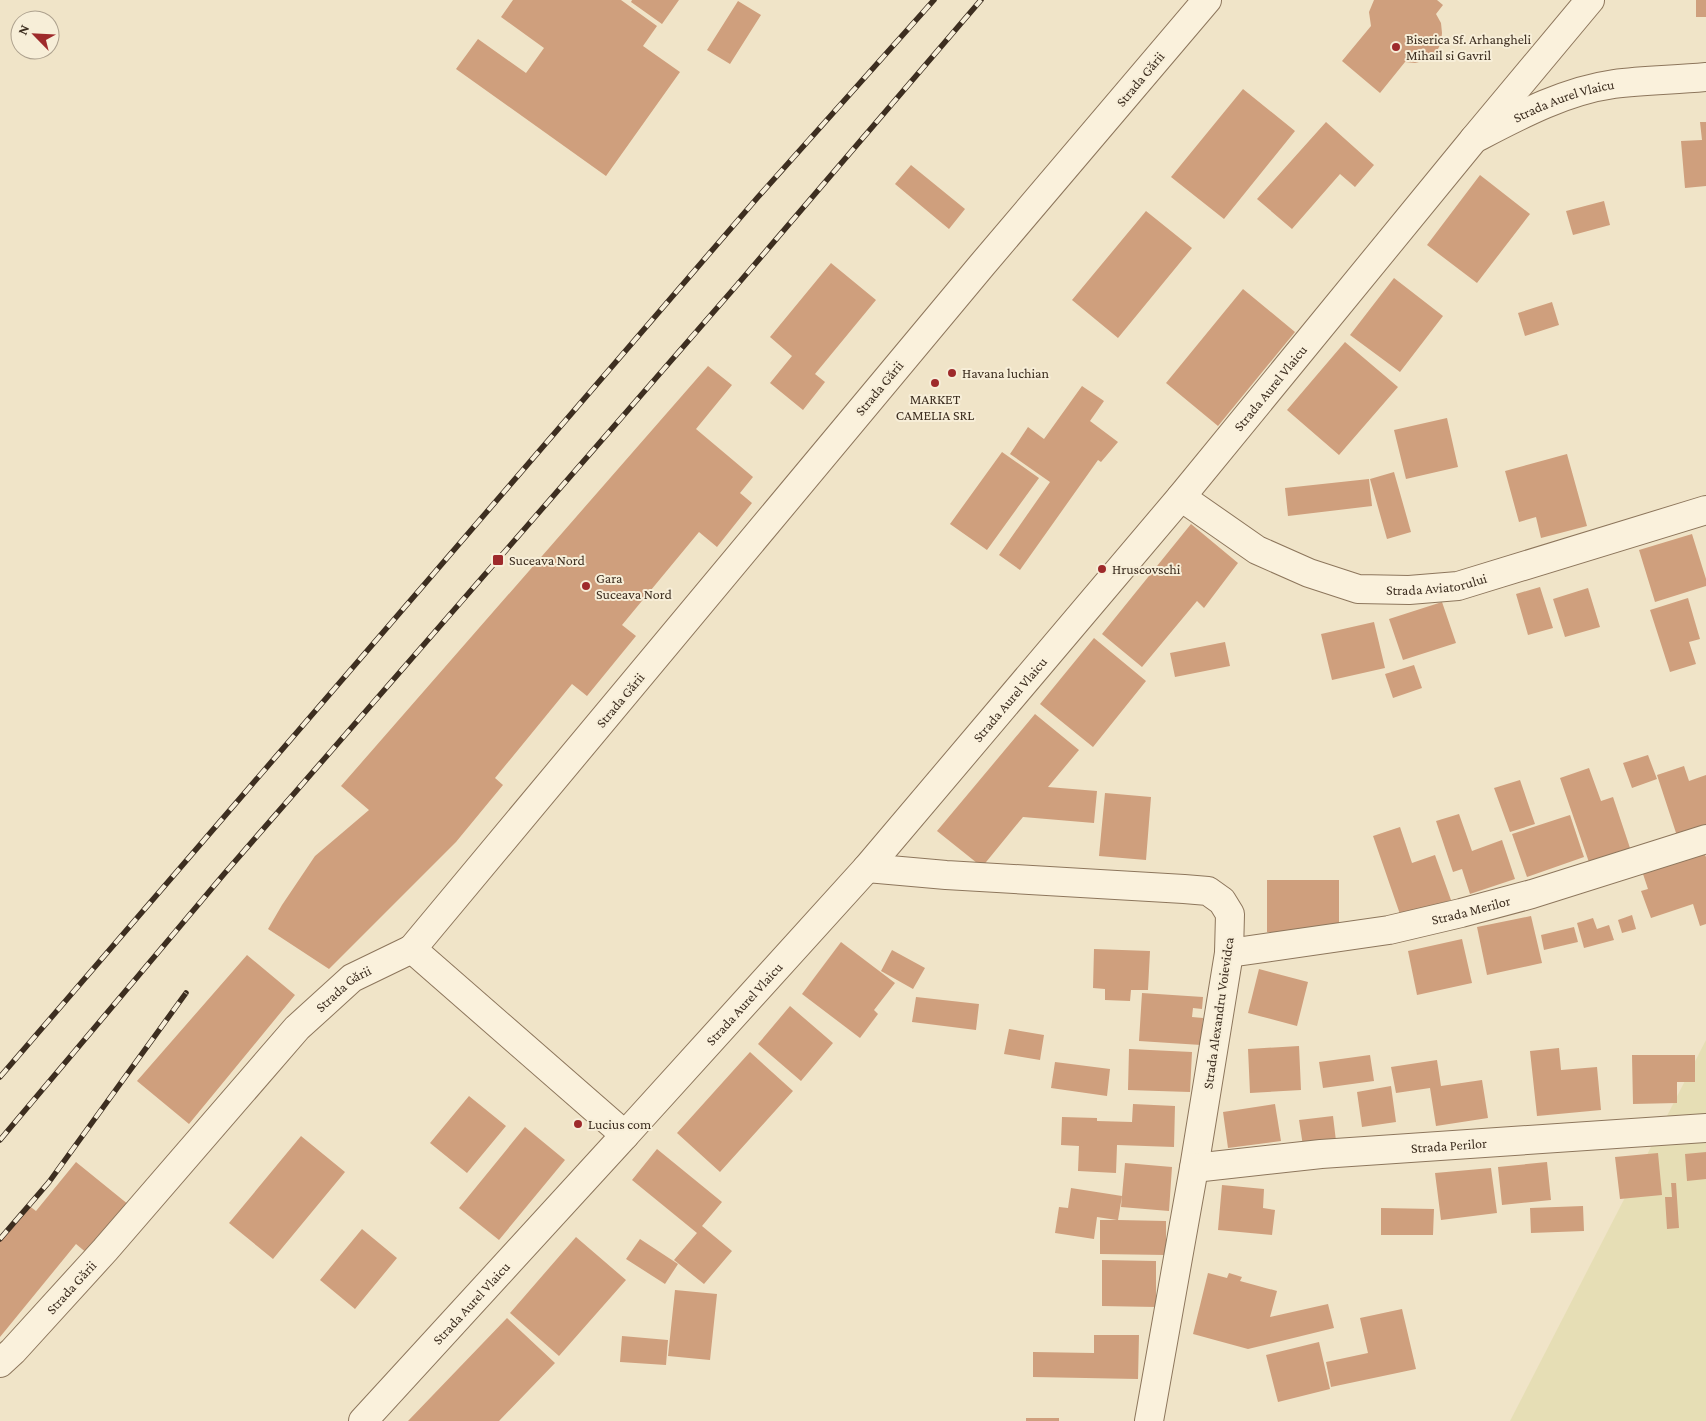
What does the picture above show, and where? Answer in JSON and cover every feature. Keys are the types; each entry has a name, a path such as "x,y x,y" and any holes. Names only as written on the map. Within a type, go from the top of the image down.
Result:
{"street":[{"name":"Strada Gării","path":"0,1363 105,1250 296,1028 352,978 412,949 976,272 1207,0"},
{"path":"1474,138 1590,0"},
{"name":"Strada Aurel Vlaicu","path":"363,1421 867,868 1181,497 1474,138 1521,114 1562,98 1612,84 1706,77"},
{"name":"Strada Aviatorului","path":"1181,497 1257,550 1309,573 1358,589 1409,590 1458,586 1706,510"},
{"name":"Strada Merilor","path":"1229,953 1389,930 1452,915 1532,894 1706,839"},
{"name":"Strada Alexandru Voievidca","path":"867,868 946,875 1184,888 1208,891 1222,901 1230,914 1229,953 1194,1168 1149,1421"},
{"path":"412,949 625,1135"},
{"name":"Strada Perilor","path":"1194,1168 1321,1154 1706,1128"}],"shaded area":[{"path":"1706,1040 1706,1421 1510,1421"}],"building":[{"path":"513,0 621,0 657,26 643,46 680,72 606,176 456,69 478,39 526,73 544,48 501,17"},
{"path":"632,0 679,0 662,24 631,2"},
{"name":"Biserica Sf. Arhangheli Mihail si Gavril","path":"1374,0 1437,0 1443,5 1436,14 1441,23 1442,33 1441,43 1437,51 1423,61 1415,63 1405,62 1380,93 1342,61 1371,26 1369,12"},
{"path":"1696,0 1706,0 1706,17 1696,17"},
{"path":"738,1 761,15 730,64 707,50"},
{"path":"1243,89 1295,131 1224,219 1171,177"},
{"path":"1326,122 1374,165 1355,187 1340,174 1292,229 1257,199"},
{"path":"1700,122 1706,122 1706,186 1685,188 1681,141 1702,140"},
{"path":"911,165 965,209 949,229 895,184"},
{"path":"1480,175 1530,214 1477,283 1427,245"},
{"path":"1604,201 1610,225 1573,235 1566,211"},
{"path":"1146,211 1192,248 1118,338 1072,300"},
{"path":"831,263 876,300 815,374 825,382 803,410 770,383 792,356 770,337"},
{"path":"1394,278 1443,316 1400,372 1350,335"},
{"path":"1243,289 1295,332 1218,426 1166,383"},
{"path":"1552,302 1559,325 1525,336 1518,313"},
{"path":"1345,342 1398,387 1339,455 1287,410"},
{"name":"Gara Suceava Nord","path":"708,366 732,385 696,429 753,477 740,493 752,503 717,547 699,532 622,625 636,636 587,696 572,684 495,778 503,785 456,842 329,969 268,929 315,856 369,810 341,786"},
{"path":"1082,386 1104,401 1090,421 1118,442 1101,462 1098,460 1020,570 999,555 1050,482 1010,454 1028,427 1044,439"},
{"path":"1447,418 1458,467 1406,479 1394,430"},
{"path":"1002,452 1039,478 987,550 950,524"},
{"path":"1567,454 1587,526 1541,538 1536,517 1519,522 1505,471"},
{"path":"1394,472 1411,532 1387,539 1370,479"},
{"path":"1369,479 1372,506 1288,516 1285,488"},
{"path":"1191,524 1238,563 1204,608 1197,601 1142,667 1102,634"},
{"path":"1692,534 1706,579 1706,586 1655,602 1639,550"},
{"path":"1540,587 1553,628 1528,635 1516,594"},
{"path":"1588,588 1600,627 1565,637 1553,599"},
{"path":"1688,598 1700,639 1689,642 1696,664 1670,672 1650,610"},
{"path":"1442,602 1456,643 1403,660 1389,619"},
{"path":"1374,622 1385,668 1332,680 1321,634"},
{"path":"1094,638 1146,681 1093,747 1040,704"},
{"path":"1225,642 1230,666 1175,677 1170,653"},
{"path":"1414,665 1422,688 1393,698 1385,674"},
{"path":"1035,714 1079,750 1048,787 1097,791 1094,823 1023,817 982,867 937,831"},
{"path":"1648,755 1657,779 1632,788 1623,763"},
{"path":"1684,766 1689,781 1706,775 1706,829 1678,839 1657,775"},
{"path":"1589,768 1601,801 1613,797 1633,857 1592,871 1560,778"},
{"path":"1520,780 1535,824 1510,832 1494,788"},
{"path":"1105,793 1151,797 1146,860 1099,856"},
{"path":"1459,814 1472,851 1502,840 1515,879 1470,894 1462,869 1453,872 1436,821"},
{"path":"1570,815 1584,857 1527,877 1512,834"},
{"path":"1400,827 1412,863 1435,855 1451,900 1401,917 1373,836"},
{"path":"1704,853 1706,857 1706,924 1700,926 1693,904 1651,918 1641,891 1648,889 1643,874"},
{"path":"1267,880 1339,880 1339,932 1267,932"},
{"path":"1632,915 1636,929 1622,933 1618,920"},
{"path":"1531,916 1542,963 1487,975 1477,927"},
{"path":"1593,918 1597,929 1609,925 1614,940 1584,948 1577,923"},
{"path":"1574,927 1578,942 1544,950 1541,935"},
{"path":"1462,939 1472,983 1417,995 1408,951"},
{"path":"841,942 895,983 874,1010 878,1014 860,1038 802,994"},
{"path":"1094,949 1150,951 1148,990 1131,990 1130,1001 1105,1000 1105,989 1093,988"},
{"path":"892,950 925,968 913,989 881,971"},
{"path":"247,955 295,995 189,1124 137,1081"},
{"path":"1259,969 1308,982 1297,1026 1248,1013"},
{"path":"1142,993 1203,997 1202,1009 1193,1008 1192,1017 1203,1018 1201,1045 1139,1041"},
{"path":"916,997 979,1004 976,1030 912,1022"},
{"path":"790,1006 833,1043 801,1081 758,1044"},
{"path":"1009,1029 1044,1035 1040,1060 1004,1054"},
{"path":"1299,1046 1301,1090 1250,1093 1248,1049"},
{"path":"1559,1048 1561,1070 1597,1067 1601,1110 1537,1116 1530,1051"},
{"path":"1129,1049 1192,1052 1190,1092 1128,1090"},
{"path":"750,1052 793,1091 720,1172 677,1133"},
{"path":"1370,1055 1374,1081 1323,1088 1319,1062"},
{"path":"1632,1055 1695,1055 1695,1082 1677,1082 1677,1103 1633,1104"},
{"path":"1437,1060 1441,1086 1482,1080 1488,1118 1436,1126 1430,1088 1396,1093 1391,1067"},
{"path":"1055,1062 1110,1069 1107,1096 1051,1088"},
{"path":"1391,1086 1396,1122 1362,1127 1357,1092"},
{"path":"469,1096 506,1126 467,1173 430,1143"},
{"path":"1133,1104 1175,1106 1174,1147 1117,1145 1116,1173 1078,1171 1079,1146 1061,1145 1062,1117 1132,1122"},
{"path":"1275,1104 1281,1141 1228,1148 1223,1112"},
{"path":"1333,1116 1336,1141 1303,1146 1299,1120"},
{"path":"525,1127 565,1160 499,1240 459,1208"},
{"path":"301,1136 345,1172 273,1259 229,1223"},
{"path":"657,1149 722,1202 702,1226 732,1251 704,1284 674,1260 697,1233 632,1180"},
{"path":"1706,1152 1706,1179 1687,1181 1685,1154"},
{"path":"1658,1153 1662,1195 1620,1199 1615,1157"},
{"path":"76,1162 129,1205 88,1254 76,1244 0,1337 0,1239 28,1205 36,1211"},
{"path":"1547,1162 1551,1200 1502,1205 1498,1167"},
{"path":"1125,1163 1172,1167 1169,1211 1121,1207"},
{"path":"1491,1168 1497,1213 1441,1220 1435,1173"},
{"path":"1671,1183 1676,1183 1679,1228 1667,1229 1665,1197 1672,1197"},
{"path":"1222,1185 1264,1189 1263,1208 1275,1210 1272,1235 1218,1230"},
{"path":"1071,1188 1122,1196 1118,1220 1166,1221 1166,1255 1100,1254 1100,1220 1117,1220 1097,1217 1094,1239 1055,1233 1059,1207 1068,1208"},
{"path":"1583,1206 1584,1231 1531,1233 1530,1208"},
{"path":"1381,1208 1434,1209 1433,1235 1381,1235"},
{"path":"362,1229 397,1258 355,1309 320,1280"},
{"path":"576,1237 626,1280 559,1356 510,1313"},
{"path":"640,1239 678,1264 665,1284 626,1259"},
{"path":"1102,1260 1156,1261 1156,1307 1102,1306"},
{"path":"1208,1273 1227,1278 1229,1273 1242,1277 1240,1281 1277,1291 1270,1317 1328,1304 1334,1328 1248,1349 1193,1334"},
{"path":"675,1290 717,1294 710,1360 668,1356"},
{"path":"1402,1309 1416,1369 1331,1387 1326,1362 1368,1353 1360,1318"},
{"path":"507,1318 555,1363 499,1421 408,1421"},
{"path":"1094,1335 1139,1335 1138,1379 1033,1377 1033,1352 1094,1353"},
{"path":"622,1336 668,1340 666,1365 620,1362"},
{"path":"1319,1342 1330,1389 1278,1402 1266,1355"},
{"path":"1026,1418 1059,1418 1059,1421 1026,1421"}],"railway":[{"path":"0,1077 758,197 934,0"},
{"path":"0,1140 224,874 737,285 981,0"},
{"path":"0,1239 49,1182 186,993"}],"place":[{"name":"Biserica Sf. Arhangheli Mihail si Gavril","path":"1396,47"},
{"name":"Havana luchian","path":"952,373"},
{"name":"MARKET CAMELIA SRL","path":"935,383"},
{"name":"Suceava Nord","path":"498,560"},
{"name":"Hruscovschi","path":"1102,569"},
{"name":"Gara Suceava Nord","path":"586,586"},
{"name":"Lucius com","path":"578,1124"}]}
